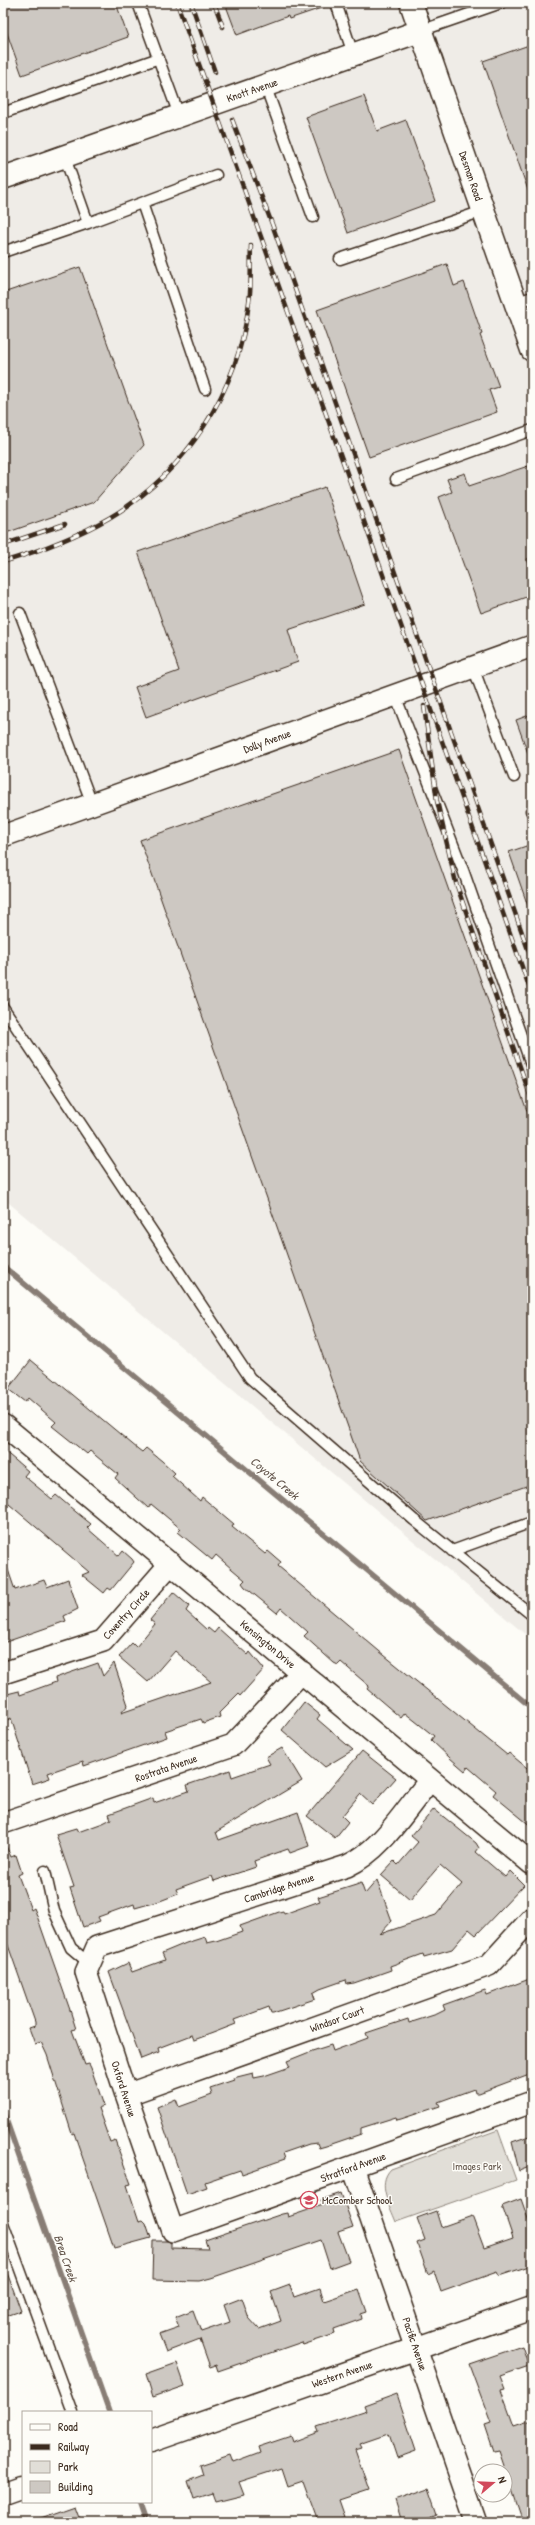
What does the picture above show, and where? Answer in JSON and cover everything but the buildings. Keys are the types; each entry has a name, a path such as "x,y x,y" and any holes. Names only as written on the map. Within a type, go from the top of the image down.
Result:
{"street":[{"name":"Desman Road","path":"411,3 483,211 524,300 532,350"},
{"name":"Knott Avenue","path":"3,178 420,31"},
{"name":"Dolly Avenue","path":"3,836 532,646"},
{"name":"Kensington Drive","path":"3,1425 532,1864"},
{"name":"Coventry Circle","path":"3,1673 103,1641 171,1563"},
{"name":"Rostrata Avenue","path":"3,1823 233,1745 302,1672"},
{"name":"Cambridge Avenue","path":"93,1956 347,1866 362,1859 430,1780"},
{"name":"Windsor Court","path":"126,2095 489,1965 532,1918"},
{"name":"Oxford Avenue","path":"93,1956 86,1972 126,2095 173,2231"},
{"name":"Stratford Avenue","path":"173,2231 532,2102"},
{"name":"Pacific Avenue","path":"353,2167 417,2348 476,2522"},
{"name":"Western Avenue","path":"152,2441 532,2308"},
{"path":"3,2494 22,2487"}],"lane":[{"path":"138,3 179,115"},
{"path":"336,3 354,54"},
{"name":"Knott Avenue","path":"420,31 501,3"},
{"path":"3,113 159,58"},
{"path":"264,85 313,217"},
{"path":"64,156 88,223"},
{"path":"3,252 88,223 216,175"},
{"path":"142,203 205,389"},
{"path":"340,259 483,211"},
{"path":"396,479 532,430"},
{"path":"20,613 92,804"},
{"path":"473,667 514,777"},
{"path":"395,695 463,870 532,1067"},
{"path":"3,1007 250,1378 532,1616"},
{"path":"452,1550 532,1522"},
{"path":"45,1871 54,1911 71,1948 93,1956"},
{"path":"3,2223 72,2411"}],"shaded area":[{"path":"3,3 532,3 532,1640 3,1198"}],"green space":[{"name":"Images Park","path":"498,2130 516,2180 396,2222 384,2188 387,2175 391,2169"}],"waterway":[{"name":"Coyote Creek","path":"3,1266 532,1708"},
{"name":"Brea Creek","path":"3,2111 109,2411"},
{"name":"Brea Creek","path":"140,2503 147,2522"}],"railway":[{"path":"177,3 321,400 532,995"},
{"path":"191,3 215,72"},
{"path":"214,3 223,27"},
{"path":"232,119 272,224 532,961"},
{"path":"3,562 57,543 109,518 137,499 162,478 184,453 204,426 221,397 234,367 243,335 249,302 251,245"},
{"path":"3,545 65,524"},
{"path":"424,706 437,801 456,883 532,1101"}],"place":[{"name":"McComber School","path":"309,2200"}]}
